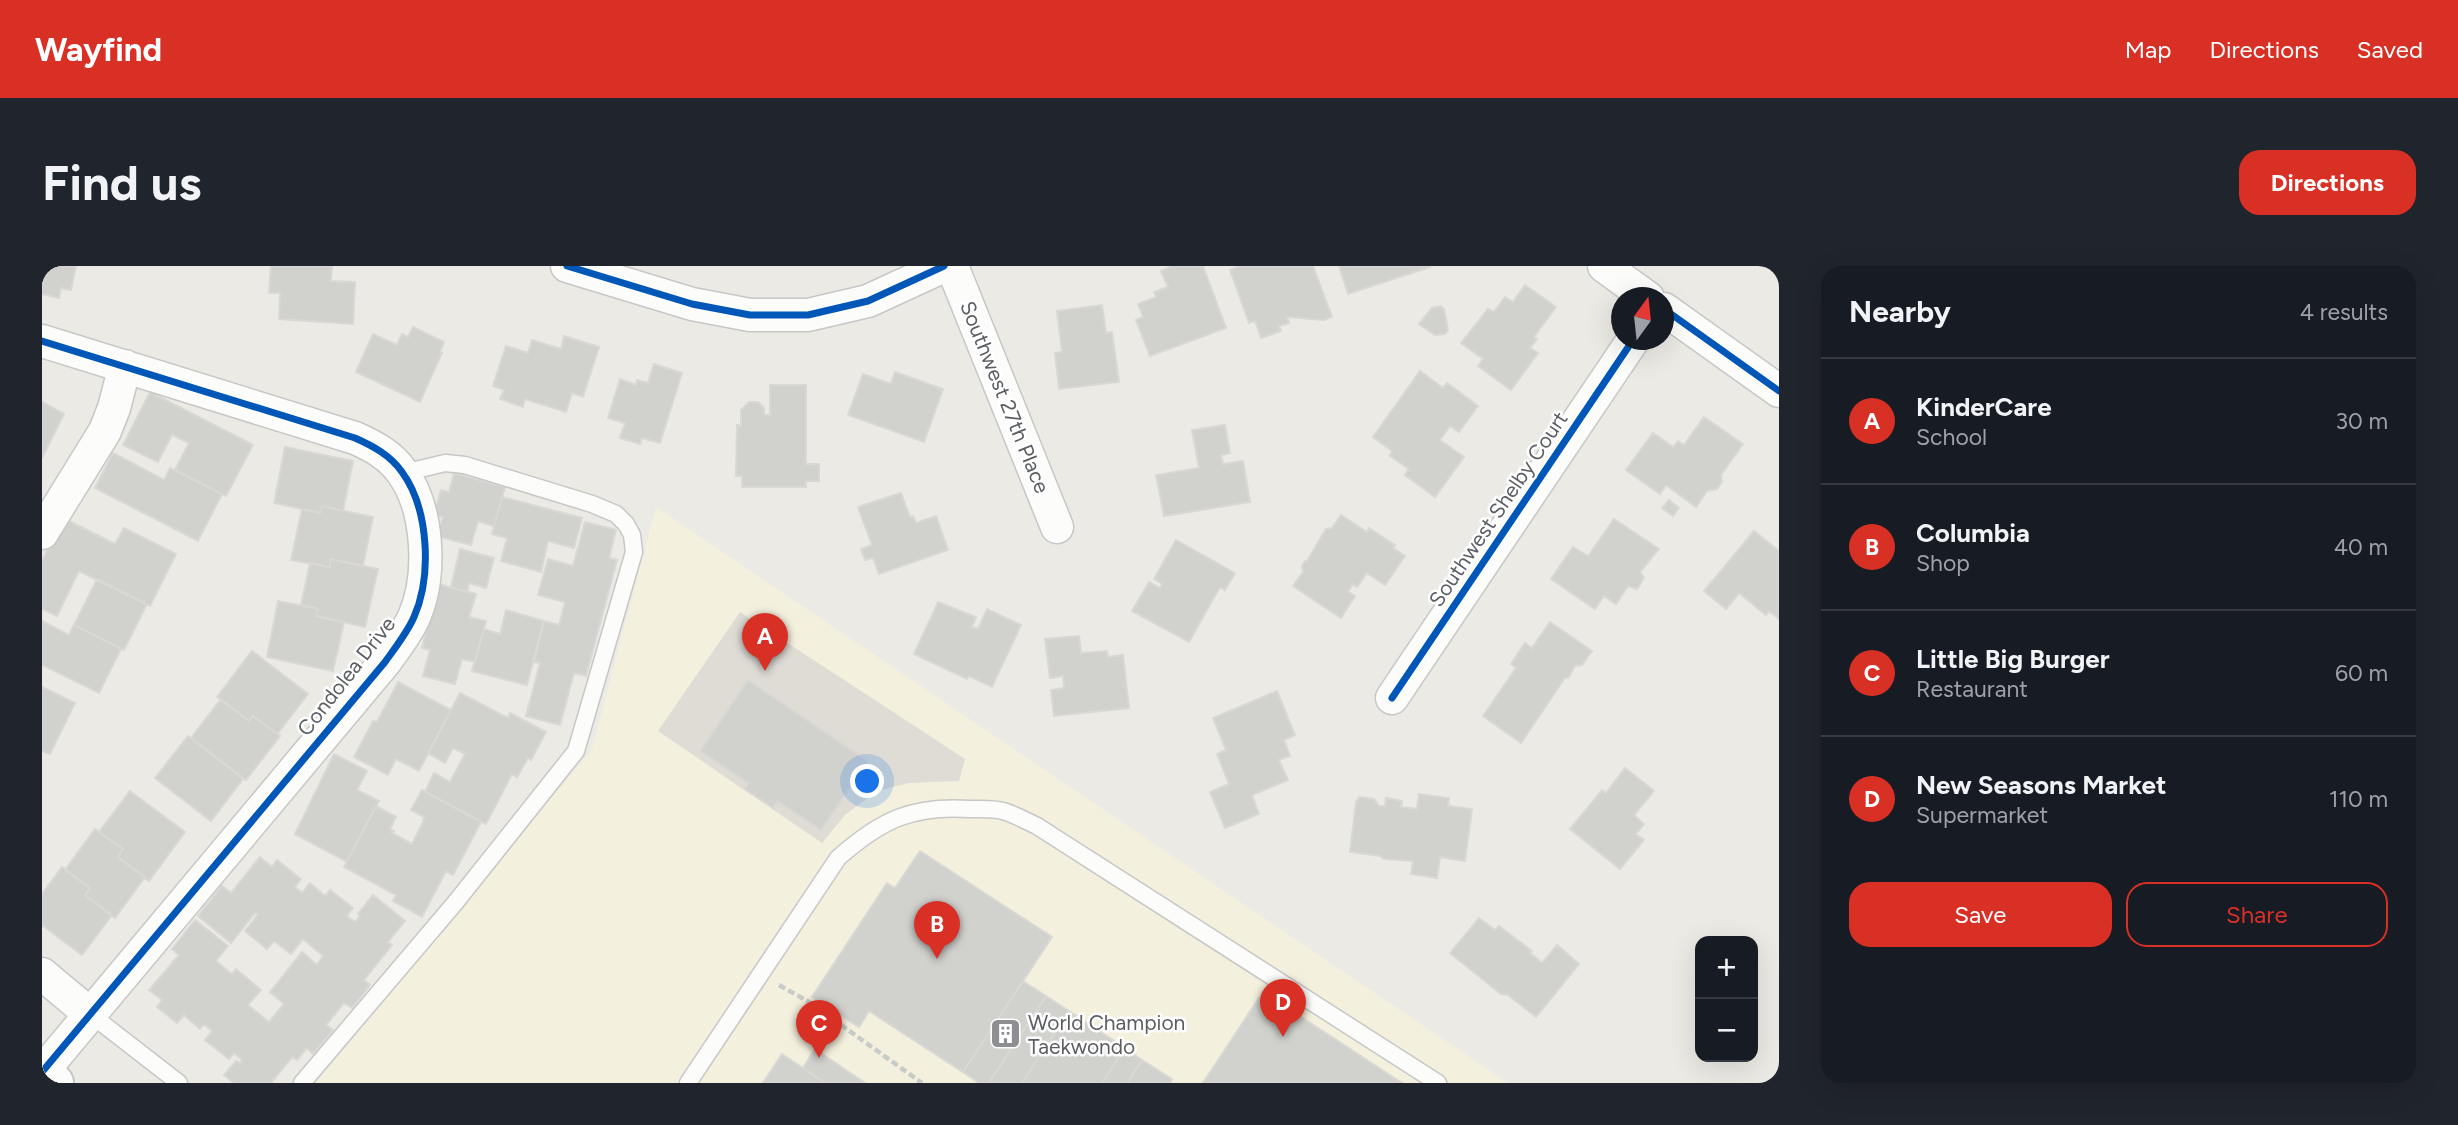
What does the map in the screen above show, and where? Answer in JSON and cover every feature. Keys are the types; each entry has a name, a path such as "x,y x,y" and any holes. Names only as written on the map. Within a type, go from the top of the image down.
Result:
{"street":[{"path":"567,266 692,304 750,315 808,315 868,301 944,266"},
{"name":"Southwest 27th Place","path":"952,266 1057,527"},
{"path":"1604,266 1633,287"},
{"path":"1674,316 1779,391"},
{"name":"Condolea Drive","path":"42,341 355,438 380,450 403,473 419,513 426,558 424,583 418,605 403,637 42,1073"},
{"name":"Southwest Shelby Court","path":"1392,698 1626,350"},
{"path":"42,533 104,431 114,408 125,366"},
{"path":"42,974 90,1014"},
{"path":"42,1073 54,1083"}],"lane":[{"path":"302,1083 455,904 576,751 634,552 632,536 626,524 616,514 592,504 465,465 446,463 403,473"},
{"path":"688,1083 838,858 864,835 897,817 928,810 955,808 1002,810 1037,826 1438,1083"},
{"path":"90,1014 179,1083"}],"path":[{"path":"760,975 809,1002 922,1083"}],"shaded area":[{"path":"656,507 1508,1083 316,1083 592,749"},
{"path":"740,612 965,759 959,781 909,783 877,791 845,815 822,843 658,731"}],"building":[{"path":"42,266 76,266 71,290 61,288 59,298 42,294"},
{"path":"271,266 332,266 331,281 355,282 353,324 279,319 280,293 269,293"},
{"path":"1173,266 1203,266 1226,328 1150,356 1136,320 1143,317 1138,304 1156,297 1154,292 1168,287 1161,271"},
{"path":"1240,266 1313,266 1332,317 1324,320 1287,317 1289,323 1279,326 1281,331 1261,338 1255,321 1249,323 1230,270"},
{"path":"1339,266 1429,266 1430,267 1348,294"},
{"path":"1525,285 1556,307 1534,337 1537,339 1530,348 1538,353 1511,390 1478,366 1483,359 1461,343 1488,309 1494,312 1505,297 1513,302"},
{"path":"1102,305 1106,333 1112,332 1119,382 1059,389 1055,353 1062,352 1057,311"},
{"path":"1441,306 1448,330 1445,334 1435,335 1419,324 1432,308"},
{"path":"413,327 444,342 440,352 442,353 420,402 356,372 373,334 397,345 402,334 408,337"},
{"path":"564,336 599,347 583,397 572,393 566,412 525,399 523,407 500,399 504,390 493,386 506,346 528,353 532,340 561,349"},
{"path":"654,364 682,373 660,443 642,438 640,444 620,438 625,423 608,418 620,379 636,385 637,380 648,383"},
{"path":"1420,371 1443,388 1447,383 1478,406 1459,432 1450,426 1440,440 1464,457 1435,497 1405,475 1409,469 1390,456 1392,451 1373,437"},
{"path":"895,372 943,389 924,442 848,415 863,374 891,384"},
{"path":"770,385 806,385 806,464 819,464 819,481 806,481 806,487 742,487 742,476 736,476 737,425 741,426 741,410 749,402 758,402 764,408 764,415 770,415"},
{"path":"150,392 253,445 226,496 175,470 189,443 172,435 158,462 123,445"},
{"path":"42,402 64,414 42,458"},
{"path":"1704,417 1743,444 1721,475 1722,482 1717,489 1707,491 1696,507 1666,485 1660,494 1626,470 1653,433 1673,447 1678,441 1684,445"},
{"path":"1225,425 1230,453 1221,455 1223,464 1243,461 1250,502 1164,516 1156,475 1199,468 1192,430"},
{"path":"285,447 353,461 343,511 322,506 320,513 274,503"},
{"path":"113,453 164,480 170,468 222,494 198,541 95,488"},
{"path":"454,473 505,487 494,526 478,521 471,545 437,536 443,517 434,515 441,490 449,492"},
{"path":"901,493 910,517 913,516 916,523 936,516 948,550 879,574 873,558 865,560 861,549 872,545 858,507"},
{"path":"502,497 582,518 574,548 548,541 541,572 501,561 507,538 492,534"},
{"path":"1669,500 1679,508 1673,516 1662,508"},
{"path":"322,506 373,517 363,566 331,559 330,567 291,560 302,509 320,513"},
{"path":"1341,515 1367,532 1369,528 1395,545 1393,548 1405,556 1385,585 1367,573 1357,587 1353,584 1348,592 1355,596 1341,618 1293,586 1303,572 1302,566 1326,529 1332,528"},
{"path":"63,518 115,544 124,528 176,554 150,606 79,571 57,616 42,609 42,561"},
{"path":"1614,519 1659,549 1640,572 1644,578 1637,589 1628,586 1616,604 1604,596 1595,609 1551,579 1573,547 1588,556"},
{"path":"585,522 616,530 609,558 617,560 586,676 574,673 560,725 526,716 540,663 534,662 544,621 559,625 565,602 538,595 548,559 573,566"},
{"path":"1754,531 1779,551 1779,619 1769,611 1766,615 1739,593 1726,609 1704,591"},
{"path":"1176,540 1235,573 1225,590 1220,587 1189,642 1132,611 1149,582 1160,588 1162,584 1154,579"},
{"path":"460,549 494,558 486,588 469,583 467,592 451,587"},
{"path":"331,559 378,569 365,627 316,616 318,609 301,605 310,563 330,567"},
{"path":"97,579 147,604 124,650 74,625"},
{"path":"438,584 476,594 469,617 486,621 475,662 462,659 455,684 423,676 430,650 422,648"},
{"path":"278,601 318,609 316,616 344,622 333,671 267,657"},
{"path":"938,602 976,617 972,627 978,629 987,609 1021,625 992,687 969,676 967,679 914,654"},
{"path":"506,610 544,621 527,685 472,671 484,629 500,634"},
{"path":"42,621 69,635 74,625 121,649 99,693 42,665"},
{"path":"1550,622 1592,651 1582,665 1575,666 1568,678 1565,678 1521,743 1483,716 1516,668 1511,664 1525,643 1532,648"},
{"path":"1079,636 1081,653 1107,651 1108,657 1123,655 1129,708 1054,716 1051,690 1064,688 1063,676 1050,678 1045,639"},
{"path":"252,651 308,694 277,734 253,716 249,721 217,697"},
{"path":"748,680 868,761 821,830 777,801 773,808 745,789 748,783 700,751"},
{"path":"398,682 451,710 419,771 396,759 388,775 354,757 373,721 377,722"},
{"path":"42,687 75,703 50,754 42,751"},
{"path":"1277,691 1295,735 1284,740 1290,756 1279,760 1288,780 1252,795 1259,814 1225,828 1210,792 1229,784 1217,754 1226,750 1213,718"},
{"path":"460,693 508,718 510,713 546,732 531,760 528,758 517,777 512,774 486,824 425,792 434,773 450,782 465,754 453,748 445,763 428,753"},
{"path":"221,699 249,721 253,716 280,736 246,780 191,738"},
{"path":"188,736 243,779 211,821 155,778"},
{"path":"334,754 367,771 357,790 379,801 347,862 295,834"},
{"path":"1625,768 1654,791 1634,815 1644,824 1636,834 1644,840 1620,869 1570,829 1602,790 1606,793"},
{"path":"422,790 481,822 453,875 446,871 422,917 393,901 396,895 344,867 376,806 396,817 390,829 394,831 392,833 412,844 424,817 411,810"},
{"path":"130,791 185,832 149,881 118,857 123,849 99,832"},
{"path":"1419,794 1449,798 1448,806 1472,809 1465,861 1440,857 1437,878 1411,874 1413,861 1384,859 1380,856 1350,852 1356,802 1360,797 1374,799 1379,806 1385,806 1386,798 1402,801 1401,807 1417,809"},
{"path":"95,829 123,849 118,857 145,877 115,918 85,895 90,888 65,870"},
{"path":"920,851 1052,937 963,1072 869,1011 859,1027 812,997 887,883 895,888"},
{"path":"260,857 272,867 277,860 301,879 295,887 302,893 310,883 325,896 330,890 353,908 347,916 355,922 373,895 405,921 388,942 392,945 364,980 370,985 352,1008 344,1003 326,1025 333,1030 313,1054 307,1048 297,1060 292,1057 271,1083 234,1083 224,1075 236,1061 240,1063 242,1060 234,1053 229,1059 205,1040 212,1031 204,1024 200,1029 184,1015 177,1023 157,1007 162,1000 149,990 179,955 172,949 195,920 228,946 216,961 232,974 236,969 261,990 248,1005 269,1022 284,1004 270,992 302,952 317,965 323,956 303,939 291,954 274,941 267,949 245,931 258,914 255,913 231,943 198,916 222,886 231,893"},
{"path":"62,867 90,888 85,895 112,915 82,955 42,925 42,894"},
{"path":"1479,918 1495,930 1499,926 1532,951 1530,953 1542,963 1557,945 1579,964 1536,1017 1508,995 1501,994 1450,953"},
{"name":"World Champion Taekwondo","path":"1023,981 1046,996 989,1083 979,1083 963,1072"},
{"path":"1263,992 1402,1083 1203,1083"},
{"path":"1046,996 1069,1011 1022,1083 989,1083"},
{"path":"1069,1011 1125,1048 1102,1083 1022,1083"},
{"path":"1125,1048 1142,1060 1127,1083 1102,1083"},
{"path":"815,1049 865,1083 825,1083 803,1068"},
{"path":"782,1054 803,1068 825,1083 763,1083"},
{"path":"1142,1060 1172,1079 1170,1083 1127,1083"}],"cycle path":[{"path":"567,266 692,304 750,315 808,315 868,301 944,266"},
{"path":"1674,316 1779,391"},
{"path":"42,341 355,438 375,448 397,466 411,487 418,505 425,543 424,582 420,601 404,635 385,662 42,1072"},
{"path":"1392,698 1626,350"}],"place":[{"name":"KinderCare","path":"765,671"},
{"name":"Columbia","path":"937,959"},
{"name":"World Champion Taekwondo","path":"1005,1034"},
{"name":"New Seasons Market","path":"1283,1037"},
{"name":"Little Big Burger","path":"819,1058"}]}
